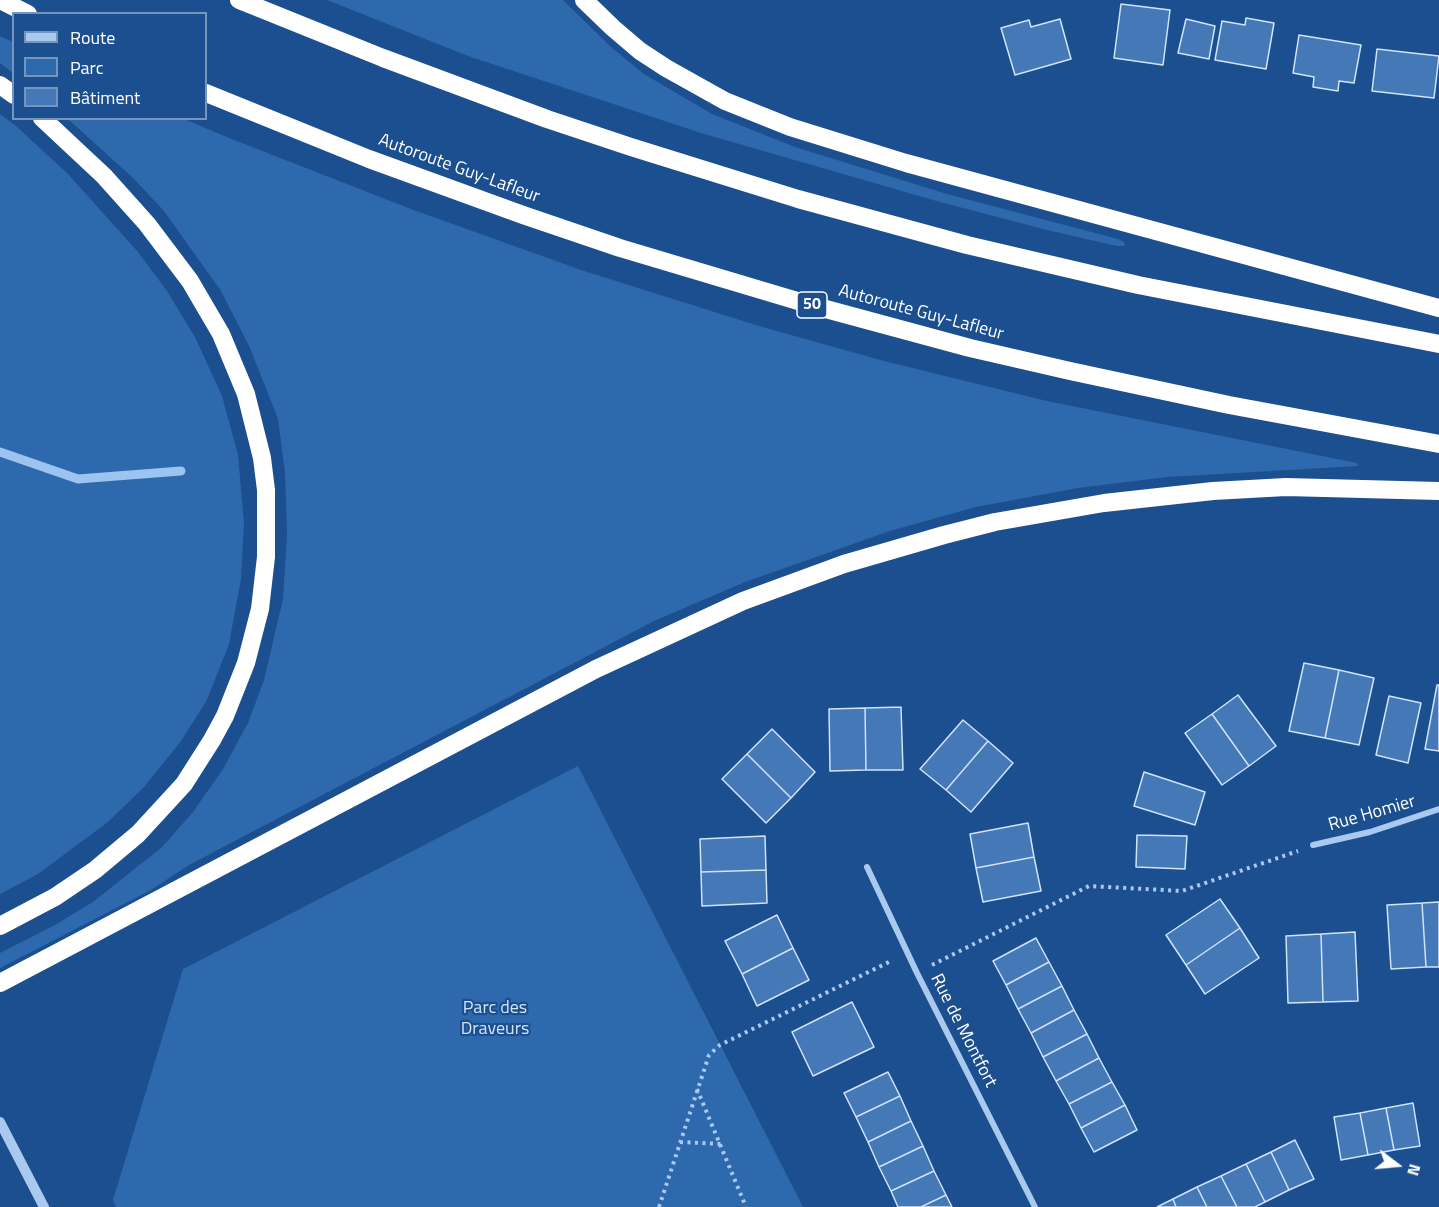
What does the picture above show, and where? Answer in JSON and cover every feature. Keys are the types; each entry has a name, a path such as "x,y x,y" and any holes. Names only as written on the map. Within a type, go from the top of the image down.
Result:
{"highway":[{"path":"0,0 24,12"},
{"path":"239,0 383,58 547,119 798,199 956,242 1106,278 1439,344"},
{"path":"584,0 640,51 666,68 725,101 790,127 906,163 1439,308"},
{"name":"Autoroute Guy-Lafleur","path":"207,93 369,159 523,215 620,248 802,302 970,348 1081,374 1228,405 1439,444"},
{"path":"0,926 55,897 95,870 138,834 184,784 203,756 225,716 246,663 260,609 266,557 266,490 262,458 246,394 221,334 189,281 126,199 81,153 44,120"},
{"path":"0,983 606,664 743,601 844,564 944,534 995,522 1116,501 1213,491 1286,487 1439,491"}],"street":[{"name":"Rue Homier","path":"1313,846 1370,832 1439,809"},
{"name":"Rue de Montfort","path":"867,867 907,953 1035,1207"},
{"path":"0,1122 44,1207"}],"path":[{"path":"917,973 1089,886 1182,891 1313,846"},
{"path":"659,1207 709,1055 720,1045 907,953"},
{"path":"697,1088 746,1207"},
{"path":"680,1142 721,1144"}],"green space":[{"path":"327,0 563,0 612,48 644,74 712,114 795,147 947,194 1118,239 1124,242 1125,246 1047,230 940,202 701,133 468,56"},
{"path":"0,36 12,42 12,72 0,63"},
{"path":"0,114 68,174 138,252 167,291 195,337 222,396 238,455 244,523 241,579 229,644 207,700 181,741 145,786 108,822 38,874 0,894"},
{"path":"69,120 186,120 411,209 581,270 759,326 884,361 1047,401 1357,463 1358,466 1167,477 1078,488 976,507 890,531 745,582 654,621 189,865 151,890 0,968 0,953 53,926 93,902 162,847 193,812 223,769 248,723 264,680 283,599 287,534 285,473 278,419 250,348 221,291 164,211 133,178"},
{"name":"Parc des Draveurs","path":"578,766 803,1207 116,1207 113,1200 183,969"}],"building":[{"path":"1121,4 1170,10 1163,65 1114,58"},
{"path":"1246,18 1274,23 1266,69 1215,60 1222,21 1245,25"},
{"path":"1060,19 1071,59 1015,75 1001,28 1029,20 1031,27"},
{"path":"1186,19 1215,26 1209,59 1178,53"},
{"path":"1299,35 1361,45 1354,83 1339,81 1338,91 1313,87 1314,77 1293,73"},
{"path":"1377,49 1439,56 1434,98 1372,91"},
{"path":"1304,663 1339,670 1325,738 1289,731"},
{"path":"1339,670 1374,678 1359,745 1325,738"},
{"path":"1437,685 1439,685 1439,751 1425,749"},
{"path":"1238,695 1276,746 1249,766 1212,714"},
{"path":"1389,696 1421,703 1408,763 1376,755"},
{"path":"901,707 903,770 866,770 865,708"},
{"path":"865,708 866,770 830,771 829,709"},
{"path":"1212,714 1249,766 1222,785 1185,733"},
{"path":"963,720 988,741 946,790 920,769"},
{"path":"772,729 815,772 791,798 747,754"},
{"path":"988,741 1013,763 971,812 946,790"},
{"path":"747,754 791,798 766,823 722,779"},
{"path":"1144,772 1205,792 1195,825 1134,806"},
{"path":"1028,823 1034,857 976,868 970,834"},
{"path":"1137,835 1187,836 1185,869 1136,867"},
{"path":"765,836 766,870 701,872 700,839"},
{"path":"1034,857 1041,891 983,902 976,868"},
{"path":"766,870 767,903 702,906 701,872"},
{"path":"1220,899 1240,928 1186,965 1166,935"},
{"path":"1439,902 1439,967 1426,967 1422,903"},
{"path":"1422,903 1426,967 1391,969 1387,905"},
{"path":"777,915 793,948 742,974 725,941"},
{"path":"1240,928 1259,958 1205,994 1186,965"},
{"path":"1355,932 1358,1001 1323,1002 1321,934"},
{"path":"1321,934 1323,1002 1288,1003 1286,936"},
{"path":"1036,938 1049,962 1006,985 993,961"},
{"path":"793,948 809,980 757,1006 742,974"},
{"path":"1049,962 1062,986 1018,1009 1006,985"},
{"path":"1062,986 1074,1010 1031,1033 1018,1009"},
{"path":"852,1002 874,1047 813,1076 792,1032"},
{"path":"1074,1010 1087,1034 1043,1057 1031,1033"},
{"path":"1087,1034 1099,1058 1056,1081 1043,1057"},
{"path":"1099,1058 1112,1082 1069,1104 1056,1081"},
{"path":"888,1072 900,1096 856,1117 844,1093"},
{"path":"1112,1082 1125,1105 1081,1128 1069,1104"},
{"path":"900,1096 911,1121 868,1142 856,1117"},
{"path":"1413,1103 1420,1146 1394,1150 1386,1108"},
{"path":"1125,1105 1137,1130 1094,1152 1081,1128"},
{"path":"1386,1108 1394,1150 1368,1155 1360,1113"},
{"path":"1360,1113 1368,1155 1341,1160 1334,1117"},
{"path":"911,1121 923,1146 879,1167 868,1142"},
{"path":"1295,1140 1314,1179 1289,1190 1271,1152"},
{"path":"923,1146 934,1171 891,1191 879,1167"},
{"path":"1271,1152 1289,1190 1265,1202 1246,1164"},
{"path":"1246,1164 1265,1202 1255,1207 1237,1207 1221,1176"},
{"path":"934,1171 946,1195 921,1207 898,1207 891,1191"},
{"path":"1221,1176 1237,1207 1207,1207 1197,1187"},
{"path":"1197,1187 1207,1207 1176,1207 1173,1199"},
{"path":"946,1195 952,1207 921,1207"},
{"path":"1173,1199 1176,1207 1157,1207"}],"waterway":[{"path":"0,452 78,479 181,471"}]}
